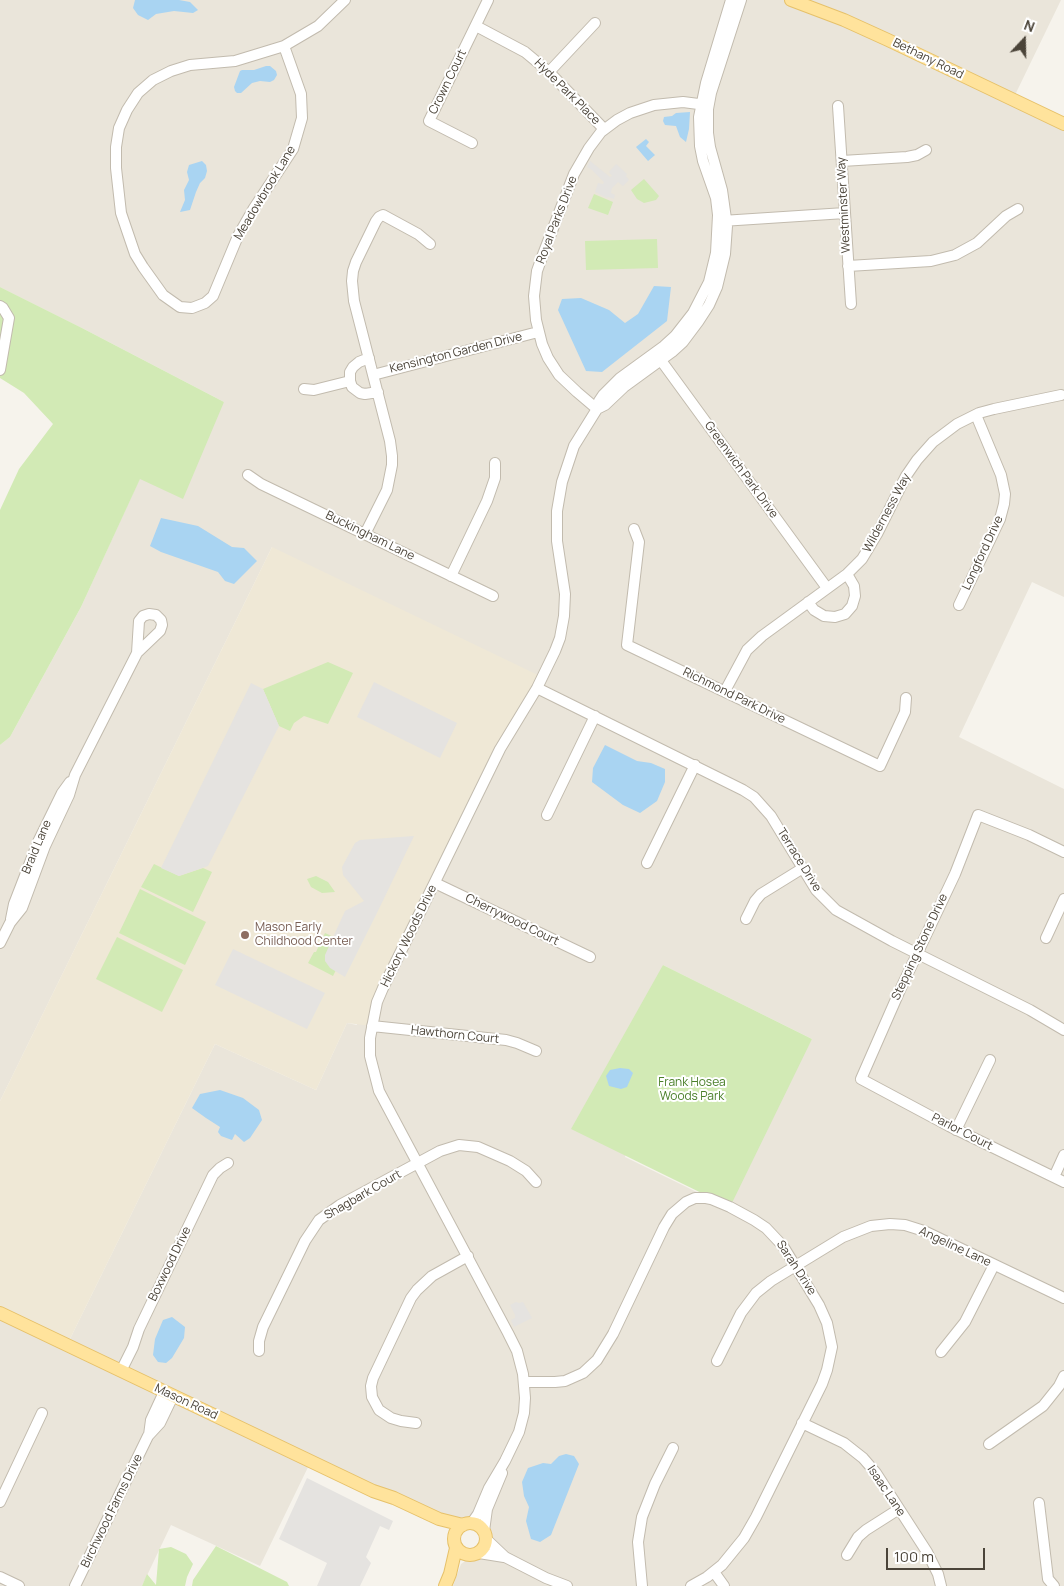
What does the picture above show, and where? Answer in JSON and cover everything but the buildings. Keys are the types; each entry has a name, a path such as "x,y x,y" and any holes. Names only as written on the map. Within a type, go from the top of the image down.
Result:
{"main road":[{"name":"Bethany Road","path":"791,0 844,20 1064,124"},
{"name":"Mason Road","path":"0,1313 373,1491 394,1498 439,1519 467,1524"},
{"name":"Mason Road","path":"373,1491 391,1504 440,1526 455,1545"},
{"path":"445,1586 450,1574 456,1532 467,1524 478,1525 485,1535 485,1544 476,1554 461,1564 453,1586"},
{"path":"455,1545 464,1554 476,1554"}],"street":[{"name":"Meadowbrook Lane","path":"284,46 301,94 302,118 293,149 238,236 213,296 205,303 192,308 180,307 164,295 143,267 135,254 121,212 116,168 116,147 119,128 127,110 138,93 153,80 190,65 236,61 284,46 318,26 345,0"},
{"name":"Crown Court","path":"472,142 429,121 488,0"},
{"name":"Hickory Woods Drive","path":"467,1524 478,1514 488,1488 505,1461 522,1422 525,1398 521,1364 517,1351 468,1256 379,1091 370,1056 372,1026 377,1002 383,988 500,749 537,688 560,638 565,594 557,541 557,511 562,482 574,446 597,409 605,406 658,356 685,325 701,300 713,267 723,221 703,161 698,131 731,0"},
{"name":"Hickory Woods Drive","path":"705,105 711,93 741,0"},
{"path":"549,72 595,23"},
{"name":"Hyde Park Place","path":"476,26 525,52 549,72 604,130"},
{"name":"Royal Parks Drive","path":"597,409 559,375 548,358 538,332 534,296 537,271 574,174 589,148 604,130 630,113 654,105 683,102 705,105"},
{"name":"Westminster Way","path":"838,106 851,304"},
{"path":"842,161 908,157 926,150"},
{"path":"848,266 931,261 955,255 977,243 1010,213 1018,209"},
{"path":"723,221 845,213"},
{"path":"365,534 387,490 392,466 390,441 354,301 352,281 356,262 376,221 383,215 418,234 430,244"},
{"path":"0,306 9,318 0,370"},
{"name":"Kensington Garden Drive","path":"373,375 538,332"},
{"name":"Greenwich Park Drive","path":"658,356 827,588"},
{"path":"369,358 353,367 350,372 350,381 352,387 360,393 378,392"},
{"path":"304,389 314,390 350,381"},
{"name":"Wilderness Way","path":"726,691 747,650 762,636 847,574 868,551 901,485 917,460 933,442 957,424 976,415 994,409 1061,394"},
{"name":"Longford Drive","path":"959,605 1000,519 1005,494 1001,475 976,415"},
{"path":"451,576 487,501 495,478 495,463"},
{"name":"Buckingham Lane","path":"248,476 493,596"},
{"name":"Richmond Park Drive","path":"634,529 639,542 627,645 880,766 905,712 906,698"},
{"path":"808,602 814,610 824,616 835,617 844,614 852,606 855,596 854,586 847,574"},
{"name":"Braid Lane","path":"0,943 10,923 14,904 38,842 62,793 75,775 137,653"},
{"name":"Terrace Drive","path":"537,688 695,765 754,797 771,816 816,890 836,910 916,953 1030,1010 1064,1030"},
{"path":"547,815 595,716"},
{"path":"647,863 695,765"},
{"name":"Stepping Stone Drive","path":"860,1079 916,953 955,874 978,814 1064,852"},
{"path":"746,919 755,901 761,894 802,868"},
{"name":"Cherrywood Court","path":"435,883 590,958"},
{"path":"1046,938 1064,899"},
{"name":"Hawthorn Court","path":"372,1026 506,1040 536,1051"},
{"path":"956,1130 990,1060"},
{"name":"Parlor Court","path":"860,1079 956,1130 1064,1182"},
{"name":"Shagbark Court","path":"259,1351 259,1341 263,1327 305,1241 319,1220 340,1205 418,1163 449,1148 459,1146 473,1146 492,1152 526,1171 536,1182"},
{"path":"1054,1177 1064,1155"},
{"name":"Boxwood Drive","path":"121,1371 139,1329 213,1175 220,1168 228,1164"},
{"name":"Sarah Drive","path":"524,1382 565,1381 583,1373 597,1360 613,1334 664,1227 678,1207 691,1200 711,1198 754,1220 774,1235 796,1266 824,1314 832,1342 831,1356 827,1370 802,1423 744,1538 714,1572 691,1586"},
{"name":"Angeline Lane","path":"717,1361 737,1319 749,1300 771,1281 856,1230 871,1226 905,1225 924,1231 1064,1298"},
{"path":"416,1423 391,1418 379,1410 372,1397 371,1386 373,1378 411,1298 417,1290 432,1276 468,1256"},
{"path":"941,1352 965,1322 994,1264"},
{"path":"989,1444 1043,1406 1064,1376"},
{"name":"Birchwood Farms Drive","path":"75,1586 148,1436 160,1423 168,1394"},
{"path":"0,1502 42,1413"},
{"name":"Isaac Lane","path":"802,1423 844,1443 856,1451 876,1473 927,1552 938,1574 941,1586"},
{"path":"642,1586 638,1542 642,1517 655,1484 673,1448"},
{"name":"Hickory Woods Drive","path":"485,1535 488,1509 500,1481 505,1461"},
{"path":"1039,1503 1048,1579 1054,1586"},
{"path":"847,1555 866,1530 899,1509"},
{"path":"485,1535 504,1557"},
{"path":"476,1554 504,1557 546,1578 567,1586"},
{"path":"714,1572 724,1586"},
{"path":"0,1577 19,1586"}],"shaded area":[{"path":"0,0 791,0 1064,124 1064,597 1032,582 959,737 1064,789 1064,1586 453,1586 461,1564 474,1555 479,1553 503,1557 481,1528 311,1461 260,1566 171,1525 142,1586 0,1586 0,1313 67,1345 215,1044 316,1090 347,1023 357,1025 272,547 0,1101 0,745 10,737 81,607 140,478 224,402 0,287","holes":["663,965 812,1039 711,1199 625,1157"]},
{"path":"808,0 1061,0 1015,95"},
{"path":"590,161 610,177 612,176 609,172 616,164 627,174 626,176 629,180 623,186 618,182 612,188 611,193 615,195 614,199 595,192 598,183 603,184 604,182 587,167"},
{"name":"Mason Early Childhood Center","path":"272,547 542,677 383,988 372,1026 347,1023 316,1090 215,1044 67,1345 0,1313 0,1101"},
{"path":"374,682 457,723 440,758 357,717"},
{"path":"251,683 263,689 279,726 208,866 179,876 161,868"},
{"path":"414,836 345,977 330,968 325,961 325,955 345,911 364,901 343,875 342,867 355,843 360,840"},
{"path":"233,949 325,993 307,1029 215,985"},
{"path":"516,1302 523,1302 532,1318 514,1327 511,1320 515,1318 515,1315 510,1305"},
{"path":"307,1478 393,1521 389,1530 380,1526 366,1557 371,1563 360,1586 317,1586 327,1563 279,1539"}],"green space":[{"path":"644,179 659,196 656,200 644,203 637,199 631,190"},
{"path":"594,194 613,202 608,215 588,208"},
{"path":"657,239 658,268 586,270 585,241"},
{"path":"0,287 224,402 183,499 140,479 81,607 10,737 0,745 0,510 19,469 53,424 24,393 0,378"},
{"path":"328,662 353,673 328,724 304,716 294,723 290,731 279,726 263,689"},
{"path":"154,864 179,876 203,868 212,872 193,912 141,887"},
{"path":"316,876 328,882 335,892 322,893 311,887 307,879"},
{"path":"140,889 206,922 185,965 119,933"},
{"path":"325,933 336,938 345,952 333,976 308,963 314,952 316,952"},
{"path":"117,937 183,970 162,1012 96,979"},
{"name":"Frank Hosea Woods Park","path":"663,965 812,1039 730,1207 571,1129"},
{"path":"216,1546 287,1582 289,1586 192,1586 193,1580"},
{"path":"171,1547 186,1554 193,1564 185,1586 142,1586 147,1574 156,1585 159,1549"}],"water":[{"path":"135,0 179,0 190,2 198,10 193,13 174,11 156,14 148,20 138,15 133,8"},
{"path":"270,66 276,71 277,75 274,80 252,83 241,93 235,91 234,87 240,71 254,70"},
{"path":"690,112 686,142 680,137 676,126 665,125 663,121 664,117 672,116 676,113"},
{"path":"646,139 649,142 646,146 655,155 648,161 636,147"},
{"path":"202,161 206,165 205,178 200,183 190,210 180,212 185,200 184,190 189,180 187,172 189,165"},
{"path":"654,286 671,287 667,321 602,372 586,371 558,310 562,299 581,298 609,310 625,323 638,314"},
{"path":"161,518 198,526 232,547 244,548 257,561 234,584 225,581 218,572 161,552 150,546"},
{"path":"605,745 637,761 651,763 665,769 665,782 657,801 640,813 623,805 592,782 593,768"},
{"path":"629,1069 633,1073 627,1087 621,1089 609,1086 606,1076 610,1070"},
{"path":"220,1090 243,1098 259,1110 262,1120 250,1138 244,1142 235,1134 232,1140 221,1136 218,1132 220,1127 192,1108 200,1094"},
{"path":"172,1317 185,1327 184,1338 172,1358 166,1363 158,1362 153,1355 155,1339 163,1320"},
{"path":"566,1454 574,1456 579,1464 551,1535 540,1542 531,1539 526,1521 529,1507 524,1496 522,1482 528,1468 543,1463 551,1464 559,1456"}],"place":[{"name":"Mason Early Childhood Center","path":"245,935"}]}
